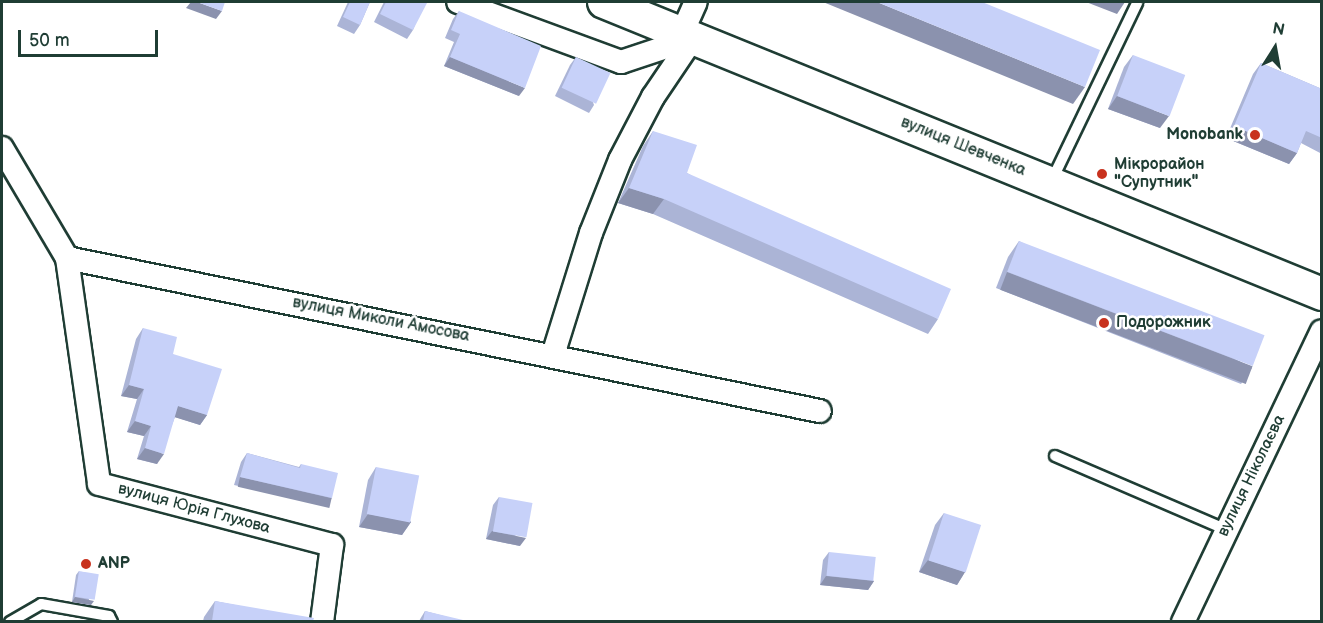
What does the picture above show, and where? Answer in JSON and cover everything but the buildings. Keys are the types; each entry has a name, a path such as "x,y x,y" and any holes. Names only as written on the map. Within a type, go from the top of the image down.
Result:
{"main road":[{"name":"вулиця Шевченка","path":"604,2 1322,294"}],"street":[{"path":"458,2 621,62 688,35"},
{"path":"553,355 591,233 620,160 688,35 696,2"},
{"path":"2,148 67,258"},
{"name":"вулиця Миколи Амосова","path":"67,258 820,411"},
{"name":"вулиця Юрія Глухова","path":"67,258 99,484 332,545 322,621"},
{"name":"вулиця Ніколаєва","path":"1183,621 1322,331"}],"lane":[{"path":"1051,183 1137,3"},
{"path":"1055,456 1227,530"},
{"path":"10,621 41,604 109,616 112,621"}],"place":[{"name":"Monobank","path":"1255,135"},
{"name":"Мікрорайон \"Супутник\"","path":"1102,174"},
{"name":"Подорожник","path":"1104,323"},
{"name":"ANP","path":"86,564"}]}
